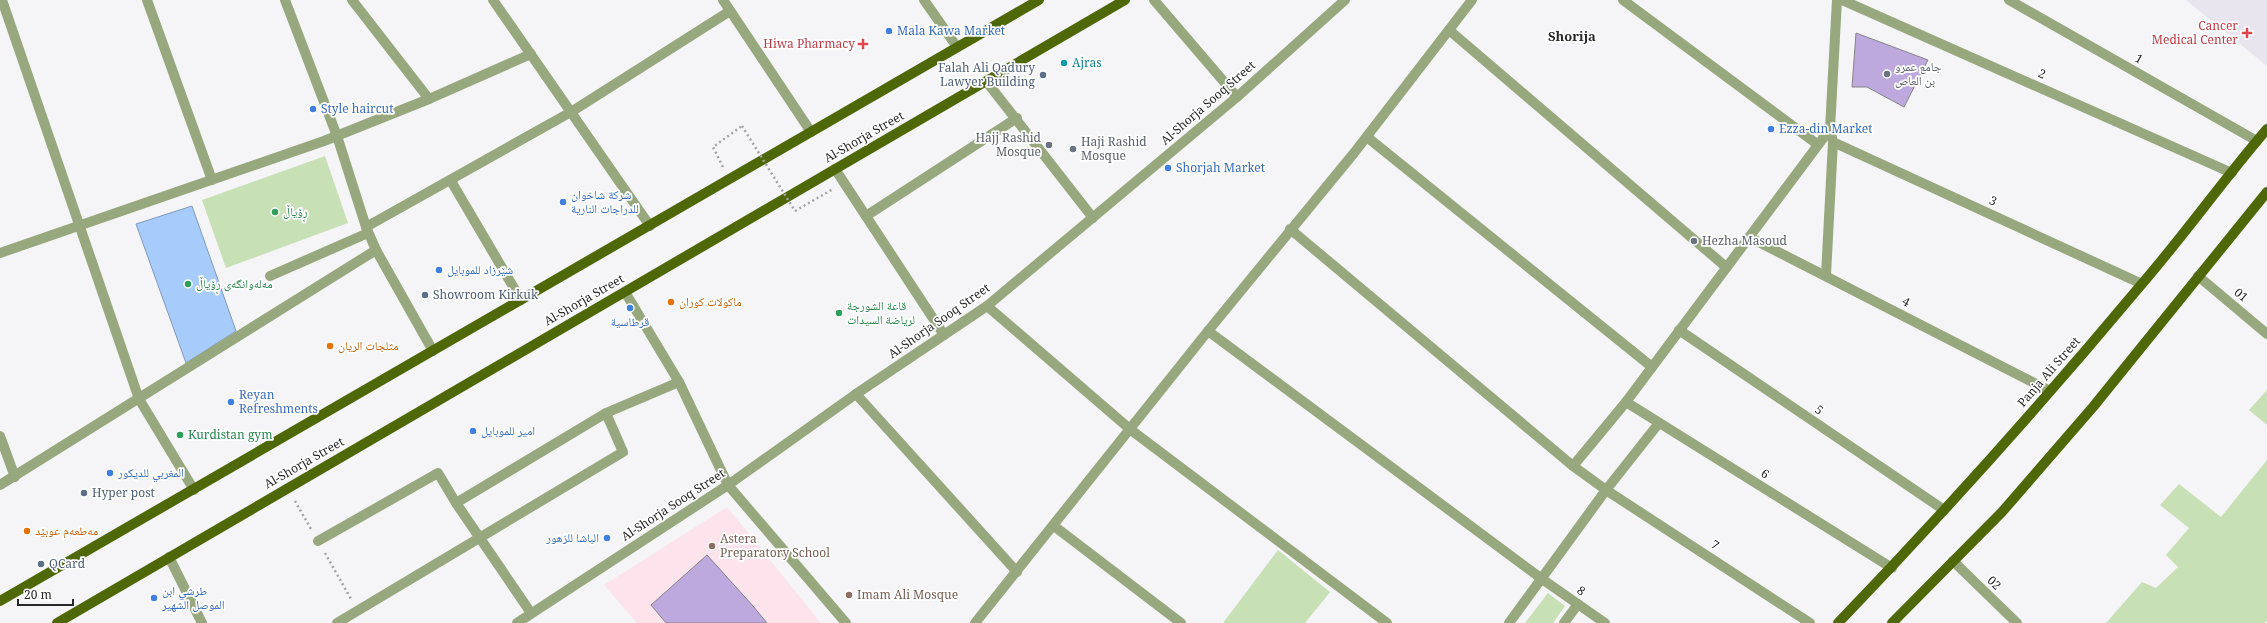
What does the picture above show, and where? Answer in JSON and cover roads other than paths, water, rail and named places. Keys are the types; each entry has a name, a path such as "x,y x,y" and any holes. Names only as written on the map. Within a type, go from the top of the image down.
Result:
{"main road":[{"path":"0,601 1039,0"},
{"name":"Al-Shorja Street","path":"57,623 1125,0"},
{"name":"Panja Ali Street","path":"1838,623 1892,568 2050,391 2142,284 2267,129"},
{"path":"1892,623 2002,512 2083,419 2267,192"}],"street":[{"path":"2,0 81,226 139,399 194,490"},
{"path":"147,0 212,180"},
{"path":"285,0 337,136 367,230 376,250 433,351"},
{"path":"352,0 429,99"},
{"path":"723,0 811,132"},
{"path":"924,0 957,47"},
{"path":"1154,0 1237,97"},
{"name":"Al-Shorja Sooq Street","path":"516,623 728,485 856,394 987,306 1237,97 1345,0"},
{"path":"975,623 1131,430 1290,229 1367,137 1472,0"},
{"path":"1623,0 1817,144"},
{"path":"1826,275 1833,142 1830,129 1837,0"},
{"name":"2","path":"1842,0 2232,172"},
{"name":"1","path":"2009,0 2257,141"},
{"path":"499,2 531,54 650,226"},
{"path":"270,276 367,230 571,112 730,11"},
{"path":"1449,30 1726,267"},
{"path":"0,253 337,136 429,99 531,54"},
{"path":"986,81 1017,118 1093,218"},
{"path":"866,216 1017,118"},
{"path":"1573,466 1626,402 1817,144 1830,129"},
{"path":"1367,137 1652,367"},
{"name":"3","path":"1833,142 2142,284"},
{"path":"836,169 944,335"},
{"path":"451,181 521,300"},
{"name":"7","path":"1290,229 1573,466 1606,490 1810,623"},
{"name":"4","path":"1749,237 1826,275 2050,391"},
{"path":"0,486 376,250"},
{"name":"01","path":"2198,276 2267,334"},
{"path":"625,292 679,382 728,485 846,623"},
{"path":"987,306 1131,430 1387,623"},
{"name":"5","path":"1679,330 1944,510"},
{"name":"8","path":"1208,331 1542,579 1605,623"},
{"path":"456,503 606,413 679,382"},
{"path":"856,394 1017,572"},
{"name":"6","path":"1626,402 1892,568"},
{"path":"337,623 623,452 606,413"},
{"path":"1509,623 1606,490 1659,423"},
{"path":"0,436 15,477"},
{"path":"318,541 438,473 456,503 531,613"},
{"path":"1054,526 1181,623"},
{"path":"169,557 200,622"},
{"name":"02","path":"1953,561 2017,623"},
{"path":"1564,623 1578,604"}],"water":[{"name":"مەلەوانگەی ڕۆیاڵ","path":"192,206 236,331 186,363 136,224"}],"place":[{"name":"Mala Kawa Market","path":"889,31"},
{"name":"Cancer Medical Center","path":"2247,33"},
{"name":"Hiwa Pharmacy","path":"863,44"},
{"name":"Ajras","path":"1064,63"},
{"name":"جامع عمرو بن العاص","path":"1887,74"},
{"name":"Falah Ali Qadury Lawyer Building","path":"1043,75"},
{"name":"Style haircut","path":"313,109"},
{"name":"Ezza-din Market","path":"1771,129"},
{"name":"Hajj Rashid Mosque","path":"1049,145"},
{"name":"Haji Rashid Mosque","path":"1073,149"},
{"name":"Shorjah Market","path":"1168,168"},
{"name":"شركة شاخوان للدراجات النارية","path":"563,202"},
{"name":"ڕۆیاڵ","path":"275,212"},
{"name":"Hezha Masoud","path":"1694,241"},
{"name":"شێرزاد للموبايل","path":"439,270"},
{"name":"مەلەوانگەی ڕۆیاڵ","path":"188,284"},
{"name":"Showroom Kirkuk","path":"425,295"},
{"name":"ماكولات كوران","path":"671,302"},
{"name":"قرطاسية","path":"630,308"},
{"name":"قاعة الشورجة لرياضة السيدات","path":"839,313"},
{"name":"مثلجات الريان","path":"330,346"},
{"name":"Reyan Refreshments","path":"231,402"},
{"name":"امير للموبايل","path":"473,431"},
{"name":"Kurdistan gym","path":"180,435"},
{"name":"المغربي للديكور","path":"110,473"},
{"name":"Hyper post","path":"84,493"},
{"name":"مەطعەم عوبێد","path":"27,531"},
{"name":"الباشا للزهور","path":"607,538"},
{"name":"Astera Preparatory School","path":"712,546"},
{"name":"QCard","path":"41,564"},
{"name":"Imam Ali Mosque","path":"849,595"},
{"name":"طرشي ابن الموصل الشهير","path":"154,598"}],"district":[{"name":"Shorija","path":"1572,36"}]}
